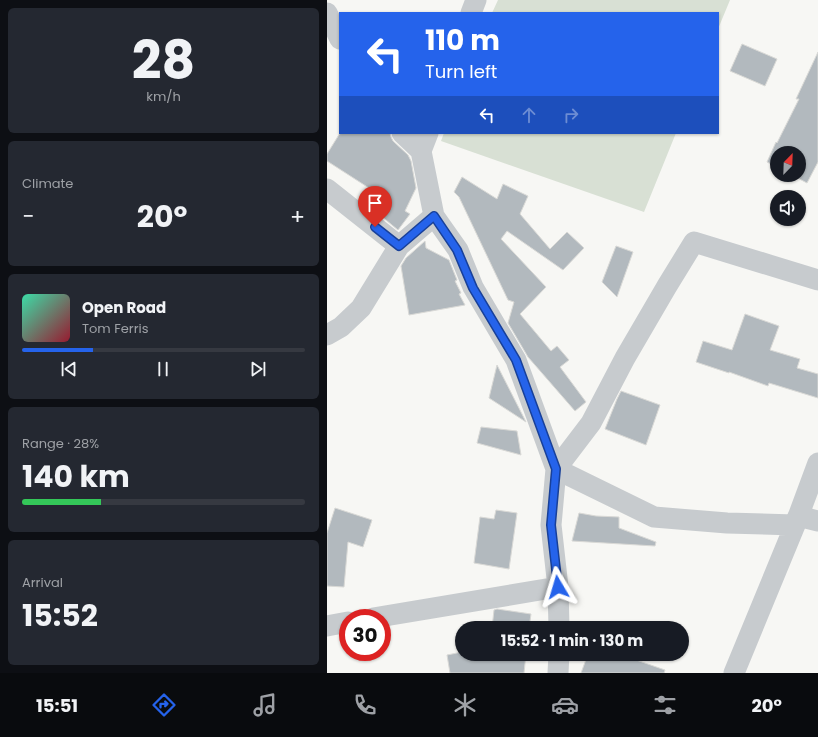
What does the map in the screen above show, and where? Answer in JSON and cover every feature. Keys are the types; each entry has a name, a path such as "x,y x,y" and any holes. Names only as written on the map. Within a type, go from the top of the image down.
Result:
{"street":[{"path":"471,12 476,0"},
{"path":"327,13 339,37"},
{"path":"404,134 424,142 434,216 457,250 473,288 516,360 556,469 551,525 558,587 559,621"},
{"path":"327,189 399,246"},
{"path":"327,335 341,327 361,308 399,246 434,216"},
{"path":"556,469 591,423 625,358 694,242 818,280"},
{"path":"734,673 797,520 818,463"},
{"path":"556,469 654,517 727,523 797,520 818,521"},
{"path":"391,615 558,587"},
{"path":"327,626 339,624"},
{"path":"558,673 559,661"}],"shaded area":[{"path":"498,0 730,0 719,27 719,12 492,12"},
{"path":"444,134 676,134 644,212 441,141"}],"building":[{"path":"742,44 777,59 765,86 730,71"},
{"path":"818,52 818,162 807,183 805,182 806,146 774,146 799,99 796,99"},
{"path":"339,134 390,134 393,141 408,155 411,161 416,188 405,211 410,214 398,230 374,210 383,197 327,161 327,154"},
{"path":"770,155 770,164 767,162"},
{"path":"462,177 497,199 503,184 528,196 520,214 550,249 567,232 584,248 563,270 507,231 501,239 546,287 520,314 551,351 557,346 569,360 560,367 586,402 575,411 528,357 508,323 514,302 508,300 459,197 454,192"},
{"path":"425,241 426,248 449,260 457,280 455,281 461,293 459,294 465,305 409,315 401,266 406,258"},
{"path":"616,246 633,252 617,297 602,282"},
{"path":"745,314 779,326 770,350 800,359 797,368 818,374 818,398 769,383 768,386 696,362 703,341 732,350"},
{"path":"497,365 524,418 526,422 489,398"},
{"path":"621,391 660,405 646,445 605,429"},
{"path":"481,427 517,431 521,455 477,443"},
{"path":"335,508 372,520 363,547 348,542 344,587 327,586 327,533"},
{"path":"496,510 517,513 509,569 474,563 480,517 494,519"},
{"path":"579,513 596,516 619,517 619,528 656,542 655,546 572,541"},
{"path":"497,609 531,614 530,621 493,621 494,610"},
{"path":"455,653 455,661 525,661 524,673 450,673 447,655"},
{"path":"585,661 639,661 665,670 664,673 581,673"}],"route":[{"path":"375,227 399,246 434,216 457,250 473,288 516,360 556,469 551,525 558,587"}]}
